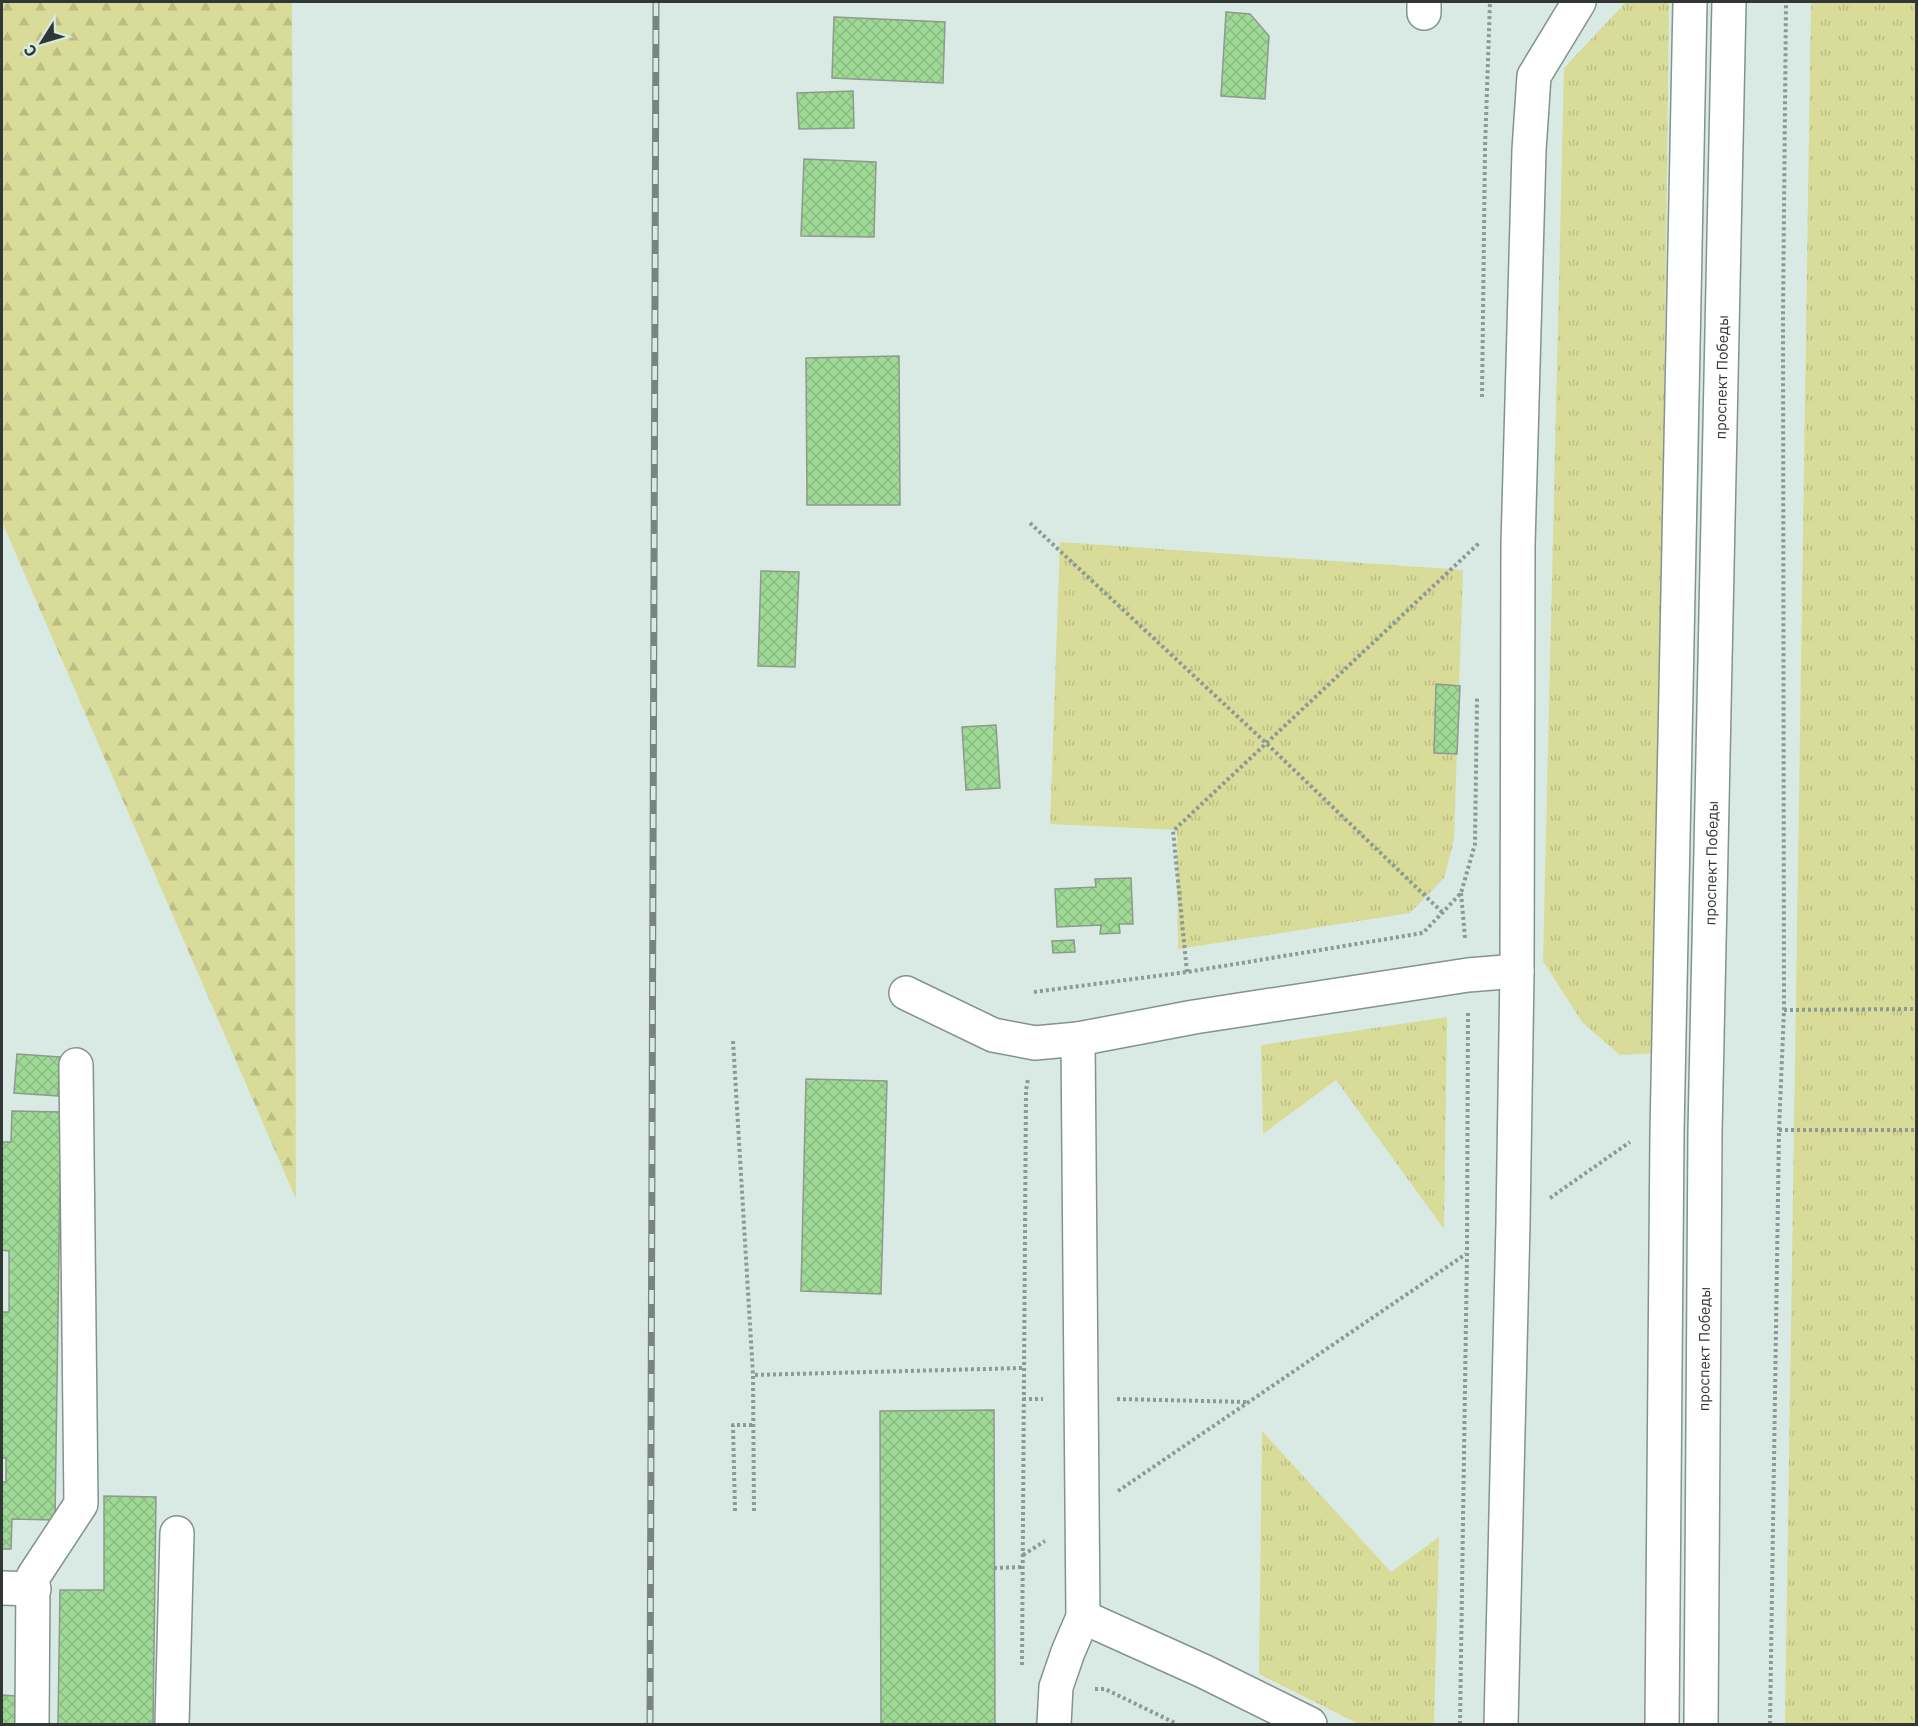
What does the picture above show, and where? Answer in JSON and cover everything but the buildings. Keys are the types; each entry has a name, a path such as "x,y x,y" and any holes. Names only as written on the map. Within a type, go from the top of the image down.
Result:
{"main road":[{"path":"1501,1725 1517,971 1518,545 1529,150 1534,76 1579,2"},
{"path":"1662,1725 1666,1133 1690,2"},
{"name":"проспект Победы","path":"1701,1725 1705,1132 1729,2"},
{"path":"906,993 993,1035 1035,1043 1078,1040 1194,1017 1468,975 1517,971"},
{"path":"1054,1725 1056,1687 1083,1617 1078,1040"},
{"path":"32,1725 33,1577 81,1504 76,1065"},
{"path":"172,1725 177,1533"},
{"path":"2,1588 34,1589"},
{"path":"1083,1617 1203,1671 1310,1725"}],"path":[{"path":"1482,399 1485,148 1490,2"},
{"path":"1770,1725 1779,1130 1784,1010 1783,316 1786,2"},
{"path":"1030,523 1266,743 1442,912"},
{"path":"1479,555 1480,531"},
{"path":"1187,972 1173,831 1479,543"},
{"path":"1464,935 1461,893 1475,844 1477,693"},
{"path":"1034,992 1187,972 1422,933 1461,893"},
{"path":"1460,1725 1468,1000"},
{"path":"1784,1010 1917,1009"},
{"path":"733,1041 753,1375 754,1511"},
{"path":"1035,1043 1026,1090 1022,1687 1105,1689 1177,1725"},
{"path":"1779,1130 1917,1130"},
{"path":"1549,1199 1636,1138"},
{"path":"1023,1555 1474,1248"},
{"path":"753,1375 1023,1368"},
{"path":"1023,1399 1248,1402"},
{"path":"735,1511 733,1425 754,1425"},
{"path":"994,1568 1024,1567"}],"green space":[{"path":"2,2 292,2 296,1199 2,522"},
{"path":"1626,2 1669,2 1656,1053 1620,1055 1582,1022 1543,961 1564,68"},
{"path":"1811,2 1916,2 1916,1724 1785,1724"},
{"path":"1060,542 1463,570 1454,840 1444,878 1410,913 1178,949 1177,830 1050,824"},
{"path":"1447,1017 1444,1229 1336,1080 1263,1134 1261,1045"},
{"path":"1262,1431 1391,1572 1439,1537 1434,1724 1359,1724 1259,1674"}],"railway":[{"path":"650,1724 656,2"}]}
